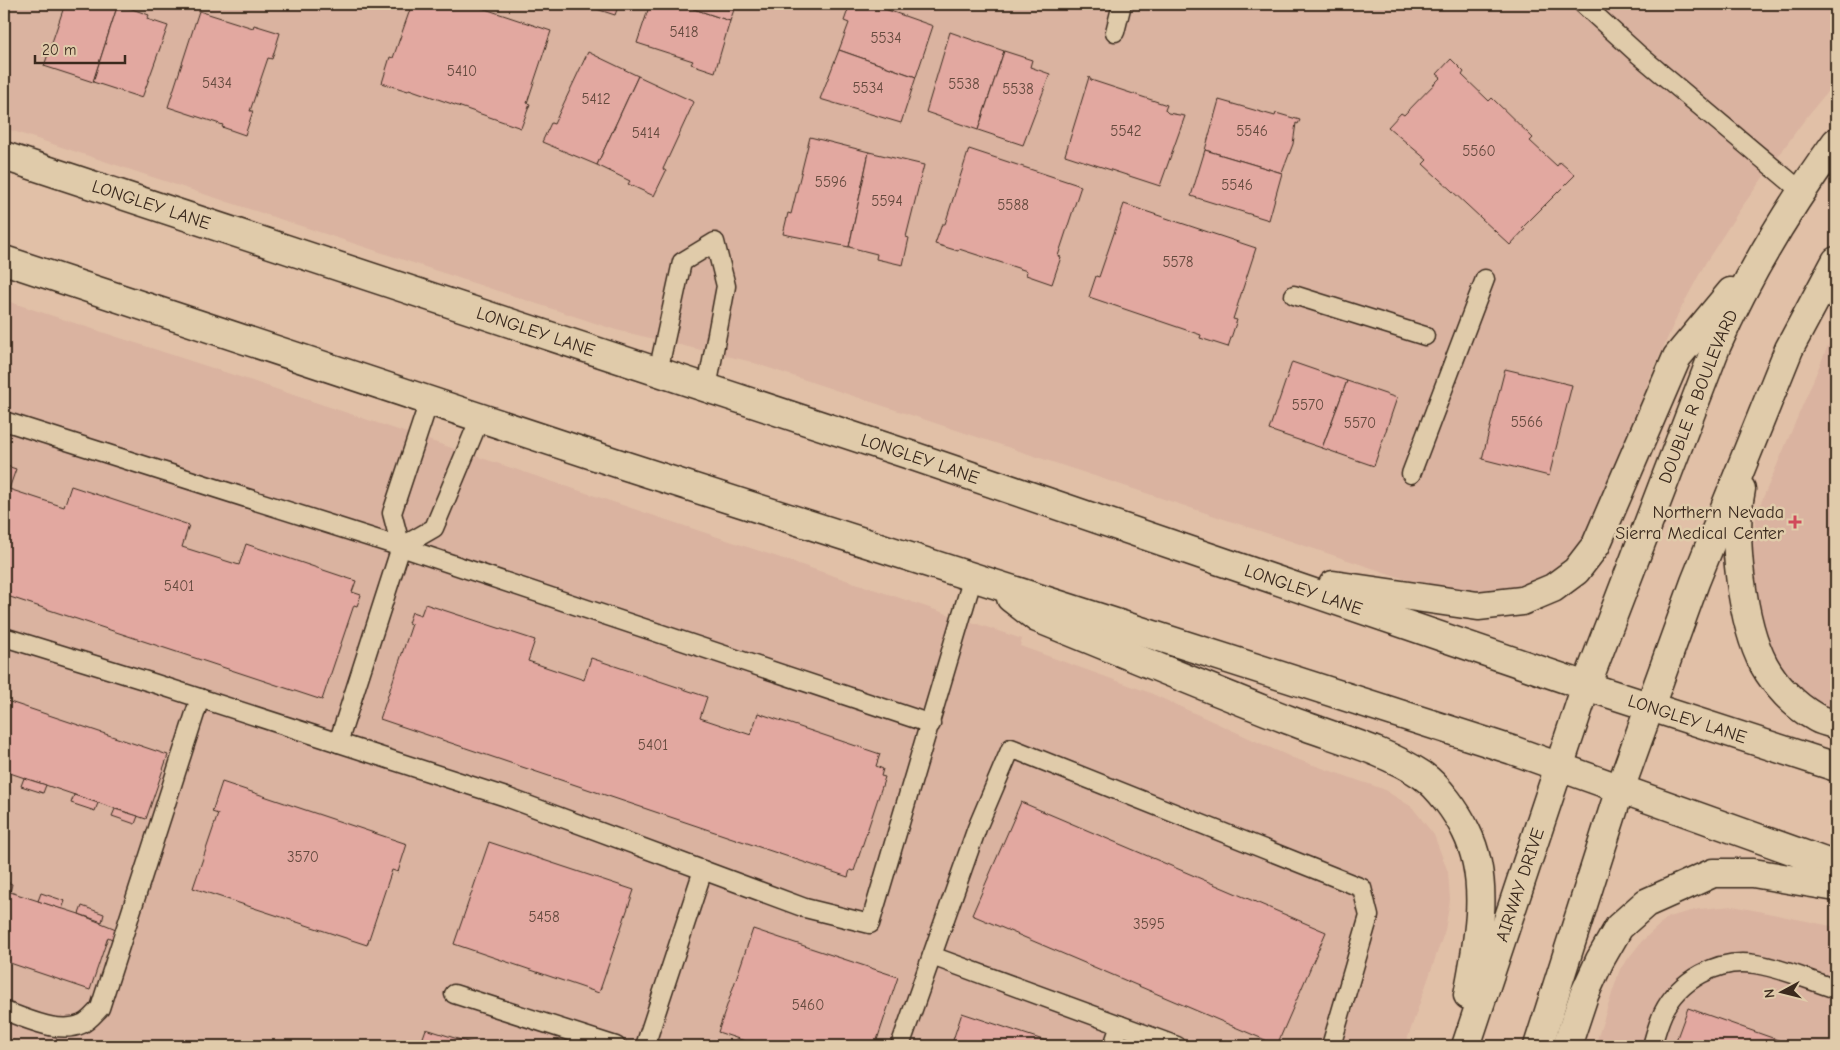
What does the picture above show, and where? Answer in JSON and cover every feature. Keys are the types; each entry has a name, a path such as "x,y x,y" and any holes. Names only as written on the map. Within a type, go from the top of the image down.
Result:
{"main road":[{"name":"DOUBLE R BOULEVARD","path":"1573,724 1716,347 1738,297 1801,191 1836,142"},
{"name":"LONGLEY LANE","path":"4,156 707,388 1267,576 1586,686 1836,767"},
{"path":"1267,576 1478,606 1522,600 1553,588 1576,571 1596,545 1677,357 1762,255"},
{"path":"4,260 480,418 1558,766 1620,790 1836,866"},
{"path":"1538,1046 1634,748 1695,582 1789,349 1836,261"},
{"path":"1753,435 1740,496 1738,525 1740,575 1754,640 1765,666 1789,697 1815,718 1836,725"},
{"path":"981,580 1037,618 1274,714 1380,754 1422,776 1446,800 1466,831 1476,860 1480,894 1477,948 1459,1046"},
{"name":"AIRWAY DRIVE","path":"1466,1046 1573,724"},
{"path":"1567,1046 1584,996 1600,960 1619,927 1646,903 1713,873 1753,873 1836,887"}],"lane":[{"path":"1115,32 1122,4"},
{"path":"1583,4 1638,54 1801,191"},
{"path":"658,372 682,262 715,242 726,286 707,388"},
{"path":"1411,474 1485,279"},
{"path":"1294,295 1425,336"},
{"path":"338,743 401,547 392,513 429,401"},
{"path":"401,547 434,528 480,418"},
{"path":"4,421 401,547 931,724"},
{"path":"4,637 506,797 805,908 870,924 931,724 981,580"},
{"path":"4,1010 48,1025 65,1028 84,1024 100,1008 200,698"},
{"path":"900,1046 977,828 1011,748 1362,888 1369,916 1331,1046"},
{"path":"645,1046 703,870"},
{"path":"932,956 1177,1046"},
{"path":"1652,1046 1662,1014 1680,989 1692,979 1721,966 1754,964 1836,989"},
{"path":"454,994 616,1046"},
{"path":"1113,1046 1120,1025"}],"shaded area":[{"path":"4,4 1836,4 1836,81 1805,119 1739,211 1706,262 1678,314 1649,380 1602,507 1590,531 1571,554 1547,574 1524,586 1498,594 1444,592 748,361 616,330 4,128"},
{"path":"4,300 249,380 1022,639 1020,646 1148,692 1293,758 1383,789 1412,807 1434,835 1448,872 1450,900 1445,930 1405,1046 4,1046"},
{"name":"Northern Nevada Sierra Medical Center","path":"1836,327 1836,715 1810,700 1784,674 1774,657 1760,619 1750,554 1757,512"},
{"path":"1733,906 1836,927 1836,1046 1595,1046 1620,969 1642,941 1668,917 1699,909"}],"building":[{"path":"65,4 118,4 93,82 44,66"},
{"path":"118,4 149,15 147,19 168,26 142,98 93,82"},
{"path":"412,4 470,4 551,31 527,103 530,104 521,128 409,89 408,91 382,83 390,57 393,58"},
{"path":"581,4 619,4 615,15"},
{"path":"650,4 679,4 730,21 715,72 691,64 693,61 637,43"},
{"path":"679,4 736,4 730,21"},
{"path":"850,4 880,4 879,7 933,26 916,77 839,50 849,23 844,21"},
{"path":"199,11 253,28 254,25 280,33 272,59 268,58 250,111 253,111 245,135 222,127 223,125 168,107"},
{"path":"950,32 1004,51 978,130 926,112"},
{"path":"839,50 916,77 901,123 820,99"},
{"path":"1004,51 1032,60 1030,67 1050,74 1023,145 978,130"},
{"path":"588,52 638,76 597,165 542,142 551,123 554,124"},
{"path":"1451,59 1464,72 1462,75 1489,101 1492,98 1533,138 1530,141 1557,166 1560,162 1575,175 1522,228 1525,229 1510,245 1423,164 1427,160 1388,127 1401,113 1404,115 1441,77 1437,74"},
{"path":"638,76 694,102 663,169 666,171 654,196 628,184 630,181 597,165"},
{"path":"1089,77 1091,80 1167,105 1165,110 1168,113 1185,116 1160,186 1065,155"},
{"path":"1219,100 1275,116 1276,113 1300,120 1298,124 1296,123 1293,144 1282,173 1205,150"},
{"path":"810,137 869,152 849,247 783,234 788,213 791,214"},
{"path":"969,149 1081,186 1058,256 1061,257 1052,284 1026,275 1027,271 959,249 958,251 935,244 942,224 945,224"},
{"path":"1205,150 1282,173 1269,220 1191,196"},
{"path":"869,152 924,165 906,237 909,238 903,265 876,259 877,254 849,247"},
{"path":"1124,204 1256,248 1233,319 1237,320 1228,347 1200,338 1201,335 1089,297 1096,276 1099,277"},
{"path":"1292,362 1347,381 1322,448 1269,430"},
{"path":"1505,369 1572,385 1549,476 1482,459"},
{"path":"1347,381 1397,398 1374,466 1322,448"},
{"path":"4,465 16,469 9,489 64,507 71,486 189,525 182,547 239,565 246,544 356,581 352,592 361,595 357,606 354,605 322,700 4,595"},
{"path":"425,604 535,640 528,661 584,680 591,658 707,697 700,718 751,735 758,713 880,754 876,766 883,769 881,776 885,777 854,871 850,870 848,877 380,719 412,624 408,623 412,612 421,615"},
{"path":"4,700 168,755 146,819 4,771"},
{"path":"24,778 46,785 43,793 21,786"},
{"path":"222,782 407,844 398,872 392,870 367,945 193,888 218,814 212,812"},
{"path":"74,795 98,803 95,811 71,803"},
{"path":"1021,802 1326,932 1277,1045 972,915"},
{"path":"115,809 138,816 135,824 112,816"},
{"path":"489,842 634,890 599,993 454,944"},
{"path":"4,881 12,884 10,892 4,890"},
{"path":"4,890 79,914 116,929 112,939 108,937 90,990 4,961"},
{"path":"41,893 65,901 62,909 38,901"},
{"path":"82,906 104,914 102,922 79,914"},
{"path":"753,929 898,977 875,1046 760,1046 718,1032"},
{"path":"1688,1008 1795,1046 1674,1046"},
{"path":"962,1013 1061,1046 951,1046"},
{"path":"426,1029 480,1046 420,1046"}],"place":[{"name":"Northern Nevada Sierra Medical Center","path":"1795,522"}]}
